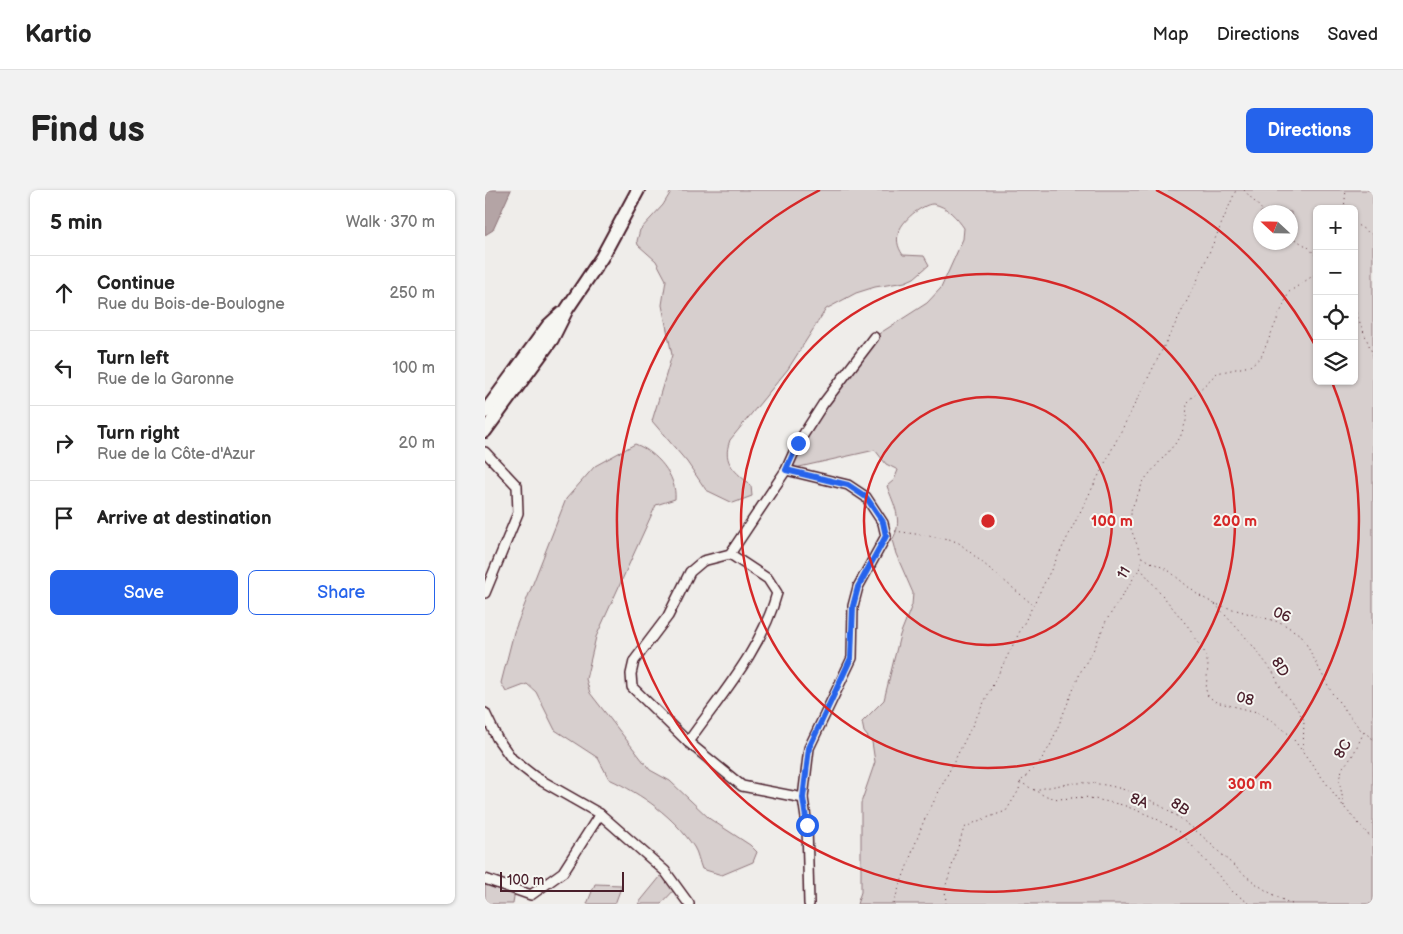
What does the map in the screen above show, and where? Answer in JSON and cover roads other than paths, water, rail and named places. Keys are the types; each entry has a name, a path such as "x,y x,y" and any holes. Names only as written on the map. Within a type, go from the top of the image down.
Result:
{"main road":[{"path":"485,431 553,339 567,309 602,257 638,190"},
{"path":"485,412 548,326 567,309"}],"street":[{"path":"803,798 742,786 688,742 632,687 632,668 634,661 668,616 691,572 703,561 730,554 786,470 798,443 823,404 874,337"},
{"path":"485,452 517,486 518,513 485,593"},
{"path":"786,470 848,485 866,497 883,522 885,532 858,587 853,606 851,658 809,748 803,798 807,825 809,904"},
{"path":"688,742 756,644 772,610 777,593 768,579 730,554"},
{"path":"485,713 497,738 513,759 535,777 600,814 665,871 689,904"},
{"path":"485,879 529,899 563,872 600,814"}]}
